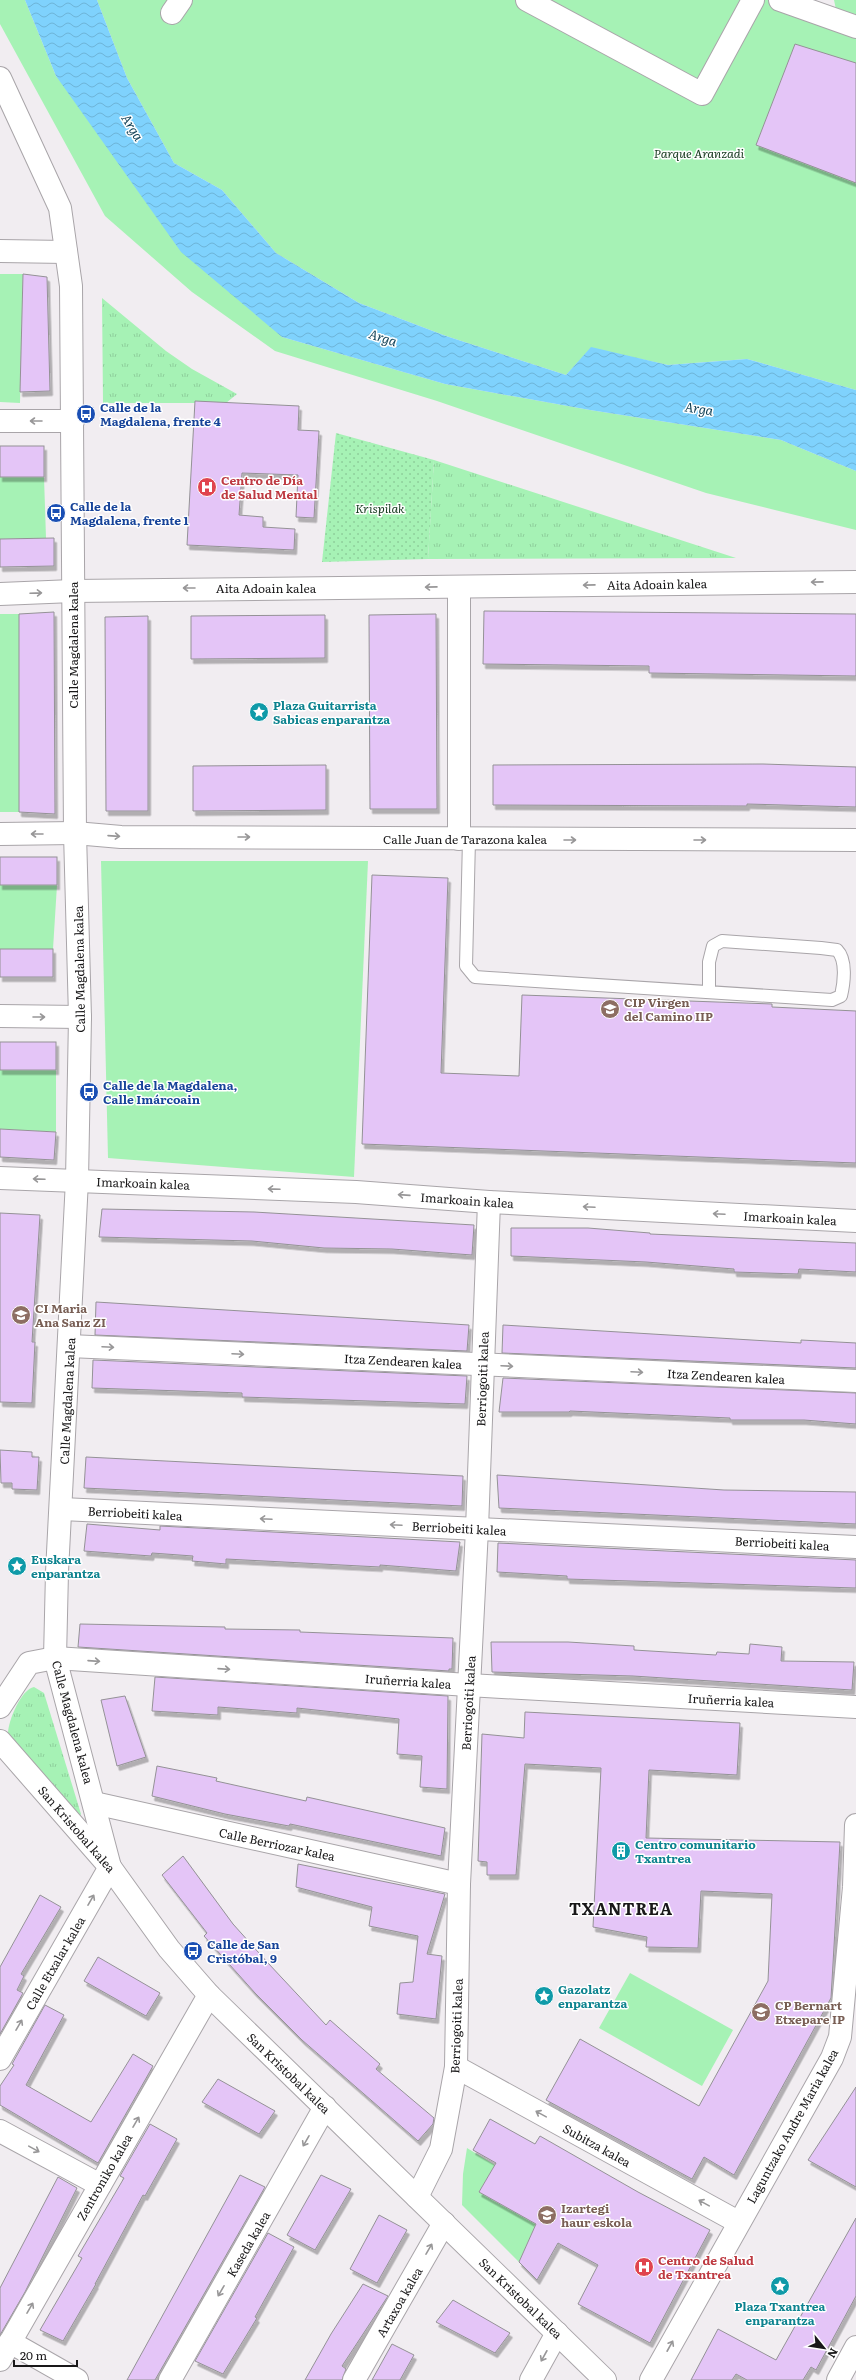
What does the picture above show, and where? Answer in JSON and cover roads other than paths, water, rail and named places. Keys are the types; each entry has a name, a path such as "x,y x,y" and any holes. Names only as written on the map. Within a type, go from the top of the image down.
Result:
{"street":[{"path":"527,0 702,94 753,0"},
{"path":"780,0 856,27"},
{"name":"Calle Magdalena kalea","path":"0,78 60,208 71,286 75,833 80,1017 78,1180 62,1509 57,1572 55,1658 110,1867"},
{"path":"0,251 66,252"},
{"path":"0,421 73,421"},
{"name":"Aita Adoain kalea","path":"0,594 73,591 856,582"},
{"path":"458,587 464,839"},
{"name":"Calle Juan de Tarazona kalea","path":"0,834 75,833 121,837 856,840"},
{"path":"0,1016 80,1017"},
{"name":"Imarkoain kalea","path":"0,1178 356,1192 489,1202 856,1221"},
{"name":"Berriogoiti kalea","path":"417,2197 441,2149 456,2067 459,1884 477,1529 489,1202"},
{"name":"Itza Zendearen kalea","path":"69,1346 856,1382"},
{"name":"Berriobeiti kalea","path":"62,1509 856,1547"},
{"name":"Iruñerria kalea","path":"0,1707 29,1663 55,1658 468,1685 856,1707"},
{"name":"San Kristobal kalea","path":"0,1741 110,1867 169,1949 209,1995 605,2380"},
{"name":"Calle Berriozar kalea","path":"94,1804 459,1884"},
{"name":"Laguntzako Andre Maria kalea","path":"651,2380 738,2222 832,2058 840,2037 855,1888 856,1825"},
{"name":"Calle Etxalar kalea","path":"0,2059 110,1867"},
{"name":"Zentroniko kalea","path":"5,2351 209,1995"},
{"name":"Subitza kalea","path":"456,2067 738,2222"},
{"name":"Kaseda kalea","path":"170,2380 325,2107"},
{"path":"0,2131 100,2186"},
{"name":"Artaxoa kalea","path":"354,2380 444,2223"},
{"path":"531,2380 557,2333"},
{"path":"838,2380 856,2347"},
{"path":"5,2351 77,2380"}],"lane":[{"path":"464,839 466,966 475,977 832,1000 841,996 844,983 842,955 837,950 826,948 722,941 713,946 710,956 708,992"}],"water":[{"name":"Arga","path":"25,0 97,0 127,78 174,163 222,190 276,253 359,303 446,336 566,375 591,347 668,365 747,359 856,390 856,471 781,440 590,410 445,384 282,337 181,252 56,76"}],"place":[{"name":"Calle de la Magdalena, frente 4","path":"86,414"},
{"name":"Centro de Día de Salud Mental","path":"207,487"},
{"name":"Calle de la Magdalena, frente 1","path":"56,513"},
{"name":"Plaza Guitarrista Sabicas enparantza","path":"259,712"},
{"name":"CIP Virgen del Camino IIP","path":"610,1009"},
{"name":"Calle de la Magdalena, Calle Imárcoain","path":"89,1092"},
{"name":"CI Maria Ana Sanz ZI","path":"21,1315"},
{"name":"Euskara enparantza","path":"17,1566"},
{"name":"Centro comunitario Txantrea","path":"621,1851"},
{"name":"Calle de San Cristóbal, 9","path":"193,1951"},
{"name":"Gazolatz enparantza","path":"544,1996"},
{"name":"CP Bernart Etxepare IP","path":"761,2012"},
{"name":"Izartegi haur eskola","path":"547,2215"},
{"name":"Centro de Salud de Txantrea","path":"644,2267"},
{"name":"Plaza Txantrea enparantza","path":"780,2286"}],"district":[{"name":"TXANTREA","path":"621,1908"}],"park label":[{"name":"Parque Aranzadi","path":"699,153"},
{"name":"Krispilak","path":"380,508"}]}
